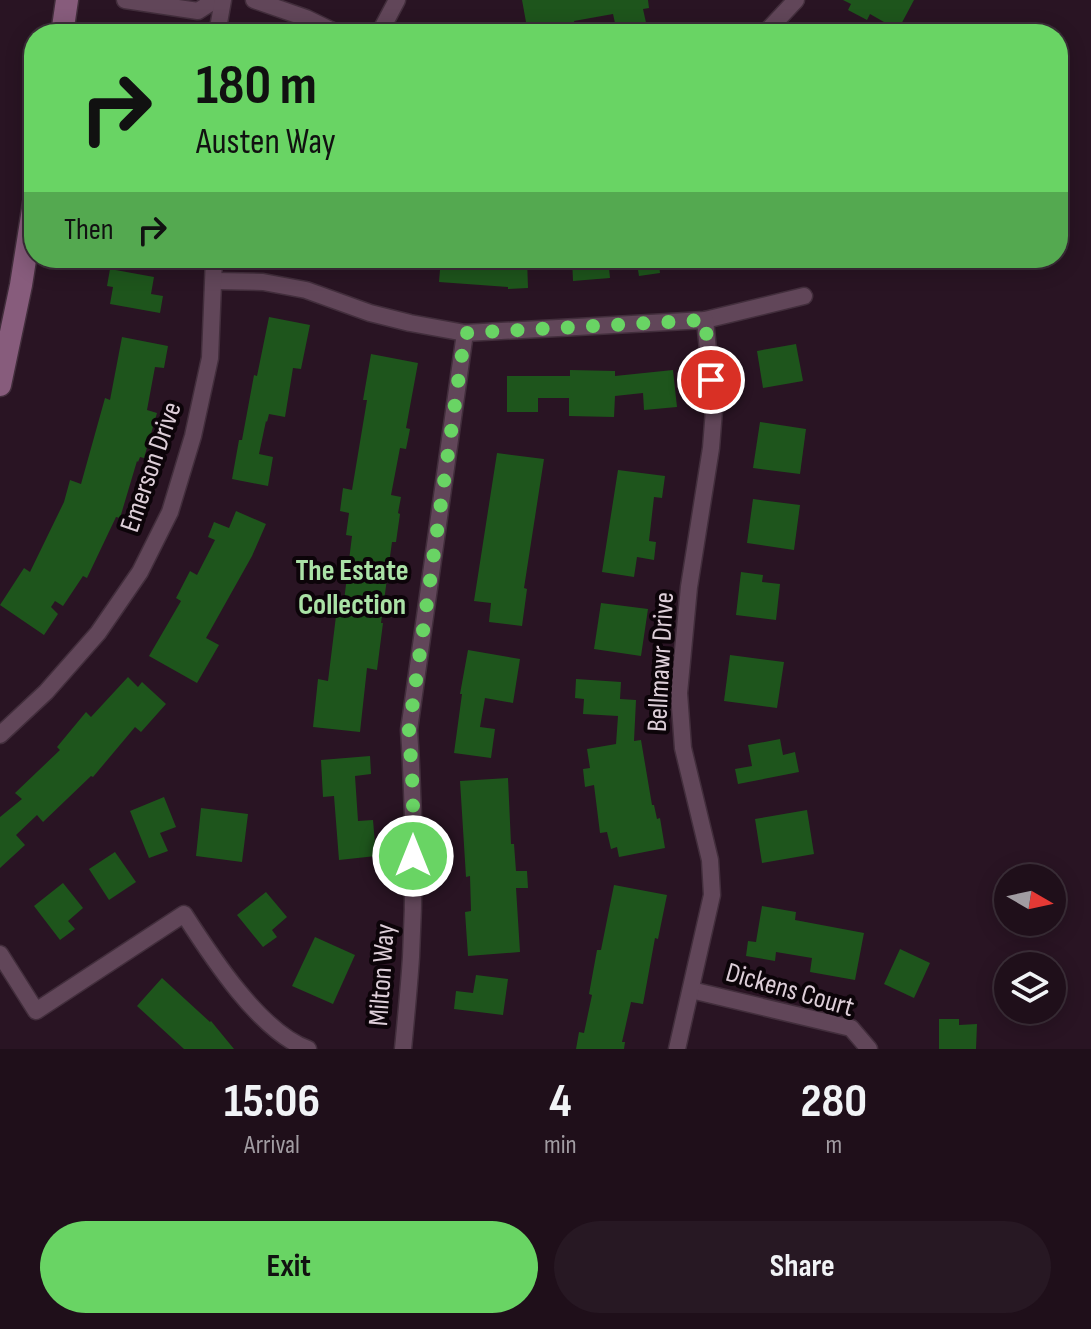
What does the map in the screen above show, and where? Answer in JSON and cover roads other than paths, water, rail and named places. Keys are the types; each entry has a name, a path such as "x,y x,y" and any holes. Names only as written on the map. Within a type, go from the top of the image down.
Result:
{"main road":[{"path":"63,24 67,0"},
{"path":"0,385 24,266"}],"street":[{"path":"125,0 198,11 215,0"},
{"path":"219,24 223,0"},
{"path":"254,0 318,24"},
{"path":"384,24 397,0"},
{"path":"774,24 796,0"},
{"name":"Emerson Drive","path":"0,735 46,692 98,633 140,572 170,512 193,436 210,358 214,268"},
{"path":"215,281 263,282 306,290 370,313 465,333 705,320 804,296"},
{"name":"Bellmawr Drive","path":"677,1049 712,895 710,860 683,748 679,693 689,587 714,410 705,320"},
{"name":"Milton Way","path":"403,1049 411,956 413,856 409,730 465,333"},
{"path":"0,954 36,1011 184,914 220,969 269,1024 308,1049"},
{"name":"Dickens Court","path":"691,990 851,1028 869,1049"}],"district":[{"name":"The Estate Collection","path":"352,588"}]}
